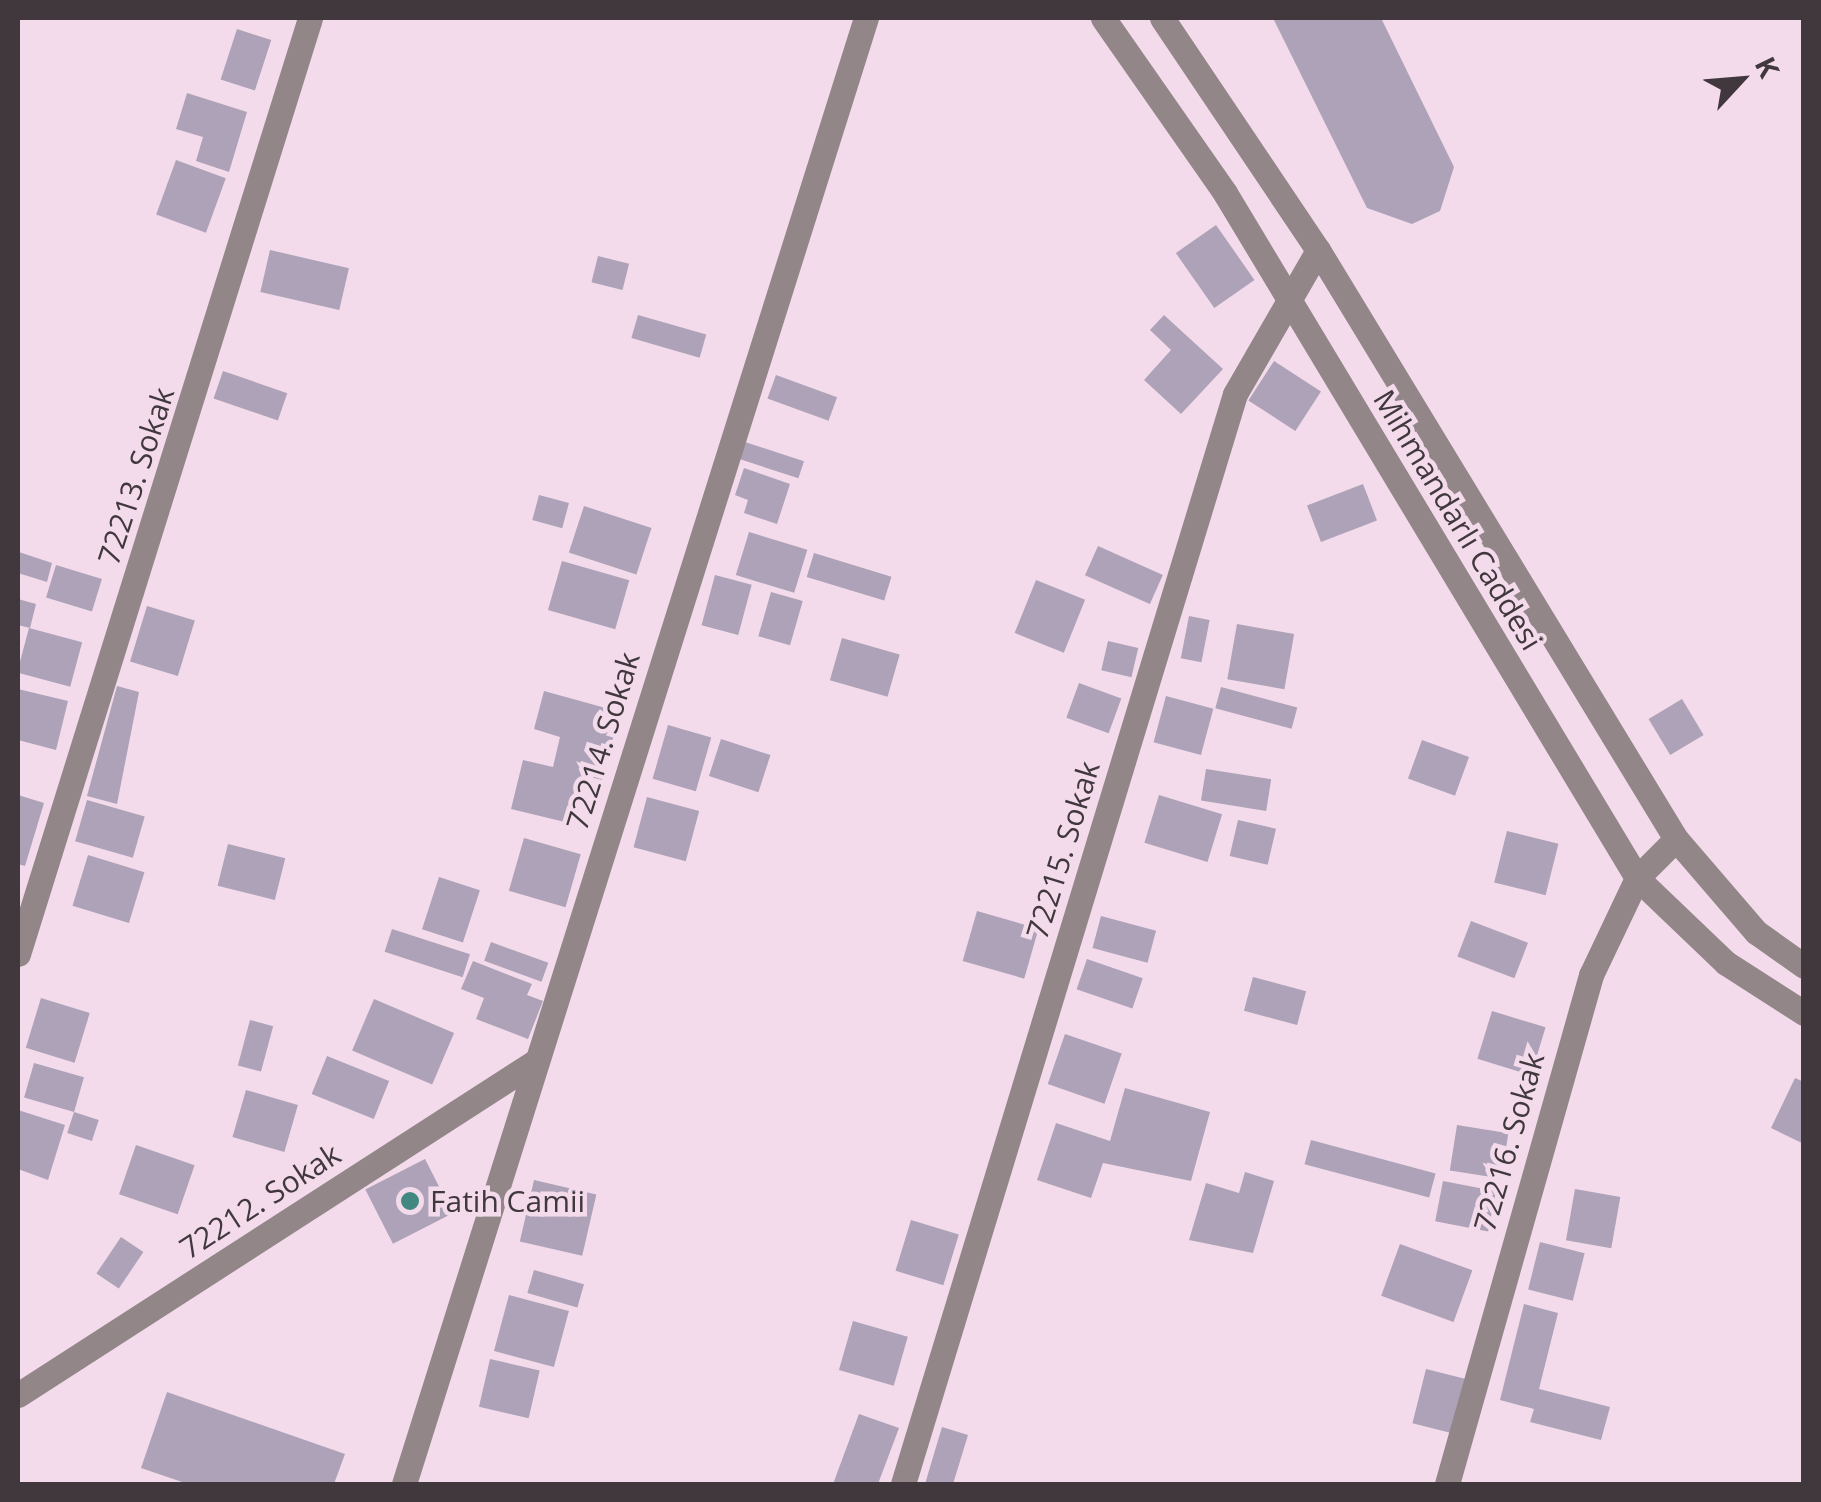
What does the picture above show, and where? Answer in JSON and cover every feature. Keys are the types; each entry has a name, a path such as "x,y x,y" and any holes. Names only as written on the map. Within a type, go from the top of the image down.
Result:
{"street":[{"name":"72213. Sokak","path":"18,954 250,234 310,18"},
{"name":"72214. Sokak","path":"404,1484 866,18"},
{"name":"Mihmandarlı Caddesi","path":"1103,18 1285,294 1636,878 1726,963 1804,1013"},
{"name":"Mihmandarlı Caddesi","path":"1162,18 1318,250 1676,839 1756,932 1804,966"},
{"name":"72215. Sokak","path":"903,1484 1235,394 1285,294 1318,250"},
{"name":"72216. Sokak","path":"1447,1484 1586,992 1636,878 1676,839"},
{"name":"72212. Sokak","path":"18,1395 536,1061"}],"building":[{"path":"1273,18 1381,18 1454,167 1440,211 1412,224 1367,208"},
{"path":"237,29 271,40 255,91 221,79"},
{"path":"187,93 247,112 229,172 196,161 203,137 176,129"},
{"path":"176,160 226,178 206,233 156,215"},
{"path":"1216,225 1254,280 1214,308 1176,253"},
{"path":"270,250 349,268 339,310 260,292"},
{"path":"598,256 629,264 623,290 591,282"},
{"path":"638,315 706,335 700,358 631,338"},
{"path":"1164,315 1223,369 1181,414 1144,380 1171,350 1150,330"},
{"path":"1274,361 1321,391 1295,431 1248,400"},
{"path":"223,371 287,393 278,421 214,398"},
{"path":"776,375 837,397 829,421 767,398"},
{"path":"745,442 804,461 798,478 739,459"},
{"path":"744,468 790,484 777,524 744,513 748,500 735,495"},
{"path":"1363,484 1377,520 1321,542 1307,506"},
{"path":"539,495 569,503 562,528 532,520"},
{"path":"584,506 652,528 636,575 569,553"},
{"path":"749,532 807,550 794,593 736,575"},
{"path":"1098,546 1163,575 1150,604 1085,575"},
{"path":"19,552 52,563 47,582 18,573"},
{"path":"814,553 891,577 884,601 807,577"},
{"path":"562,561 629,580 615,629 548,610"},
{"path":"56,565 102,579 92,612 46,598"},
{"path":"715,575 752,585 738,635 702,625"},
{"path":"1036,580 1085,600 1064,653 1015,633"},
{"path":"771,592 803,601 790,645 758,636"},
{"path":"18,599 36,604 30,628 18,625"},
{"path":"147,606 195,621 178,676 130,661"},
{"path":"1189,616 1210,620 1201,662 1181,658"},
{"path":"1237,624 1294,634 1284,689 1227,679"},
{"path":"29,628 82,642 70,687 18,673"},
{"path":"842,638 900,655 888,697 830,680"},
{"path":"1108,641 1138,648 1131,677 1101,670"},
{"path":"1079,683 1121,698 1109,733 1066,718"},
{"path":"117,686 139,692 117,804 87,796"},
{"path":"1221,687 1297,707 1292,729 1215,708"},
{"path":"18,689 68,701 56,750 18,740"},
{"path":"544,691 620,712 602,780 582,775 569,823 511,809 523,760 553,767 560,737 534,729"},
{"path":"1166,696 1213,709 1201,755 1154,742"},
{"path":"1682,699 1704,735 1670,755 1649,719"},
{"path":"668,725 711,737 696,791 653,779"},
{"path":"721,739 770,755 758,792 709,776"},
{"path":"1422,740 1469,757 1455,796 1408,779"},
{"path":"1206,769 1271,779 1266,811 1201,801"},
{"path":"18,795 44,803 25,866 18,864"},
{"path":"1159,795 1222,814 1207,862 1144,843"},
{"path":"647,797 699,811 686,861 634,847"},
{"path":"87,800 145,817 133,858 75,841"},
{"path":"1238,820 1276,829 1268,865 1230,856"},
{"path":"1507,831 1558,844 1546,895 1494,882"},
{"path":"524,838 581,854 566,907 509,891"},
{"path":"228,844 285,858 275,900 218,886"},
{"path":"88,855 144,872 129,923 73,906"},
{"path":"439,877 480,890 463,943 422,929"},
{"path":"977,911 1039,929 1024,979 963,961"},
{"path":"1101,916 1156,931 1148,963 1092,948"},
{"path":"1471,921 1528,943 1514,978 1457,956"},
{"path":"392,929 470,954 463,977 385,952"},
{"path":"491,942 548,963 541,982 484,961"},
{"path":"1087,959 1143,978 1132,1008 1077,989"},
{"path":"473,961 532,984 527,995 543,1001 528,1039 476,1019 484,998 461,989"},
{"path":"1253,977 1306,991 1297,1025 1244,1011"},
{"path":"41,998 90,1013 75,1063 26,1048"},
{"path":"374,999 454,1033 432,1085 352,1051"},
{"path":"1492,1011 1546,1027 1531,1075 1477,1059"},
{"path":"250,1020 273,1026 261,1072 238,1065"},
{"path":"1065,1034 1122,1054 1104,1104 1048,1084"},
{"path":"327,1056 389,1081 374,1119 312,1094"},
{"path":"34,1063 84,1077 74,1112 24,1098"},
{"path":"1795,1078 1804,1082 1804,1144 1771,1128"},
{"path":"1125,1088 1210,1112 1191,1181 1103,1163 1091,1198 1037,1180 1056,1123 1110,1141"},
{"path":"246,1090 298,1105 284,1152 232,1137"},
{"path":"18,1110 65,1125 48,1180 18,1169"},
{"path":"74,1112 99,1120 92,1141 67,1133"},
{"path":"1457,1125 1508,1133 1501,1179 1450,1170"},
{"path":"1311,1140 1436,1173 1429,1198 1305,1164"},
{"path":"136,1145 195,1165 178,1214 119,1194"},
{"name":"Fatih Camii","path":"425,1159 453,1213 393,1244 365,1189"},
{"path":"1245,1172 1274,1181 1253,1253 1189,1240 1206,1183 1239,1193"},
{"path":"534,1180 596,1194 582,1256 520,1241"},
{"path":"1443,1181 1496,1191 1488,1232 1435,1221"},
{"path":"1575,1189 1620,1197 1611,1248 1566,1240"},
{"path":"911,1220 959,1235 943,1285 896,1271"},
{"path":"121,1237 143,1252 119,1289 96,1273"},
{"path":"1540,1242 1585,1253 1573,1301 1528,1290"},
{"path":"1400,1244 1472,1270 1454,1322 1381,1296"},
{"path":"534,1270 584,1284 577,1307 527,1293"},
{"path":"509,1295 569,1311 554,1367 494,1351"},
{"path":"1524,1304 1558,1313 1539,1389 1610,1407 1601,1440 1530,1422 1534,1409 1500,1400"},
{"path":"853,1321 908,1337 894,1386 839,1370"},
{"path":"490,1359 540,1370 529,1418 479,1407"},
{"path":"1426,1369 1465,1379 1451,1433 1412,1423"},
{"path":"167,1392 345,1454 334,1484 188,1484 141,1468"},
{"path":"859,1414 899,1428 878,1484 833,1484"},
{"path":"942,1427 968,1435 953,1484 925,1484"}],"place":[{"name":"Fatih Camii","path":"410,1201"}]}
